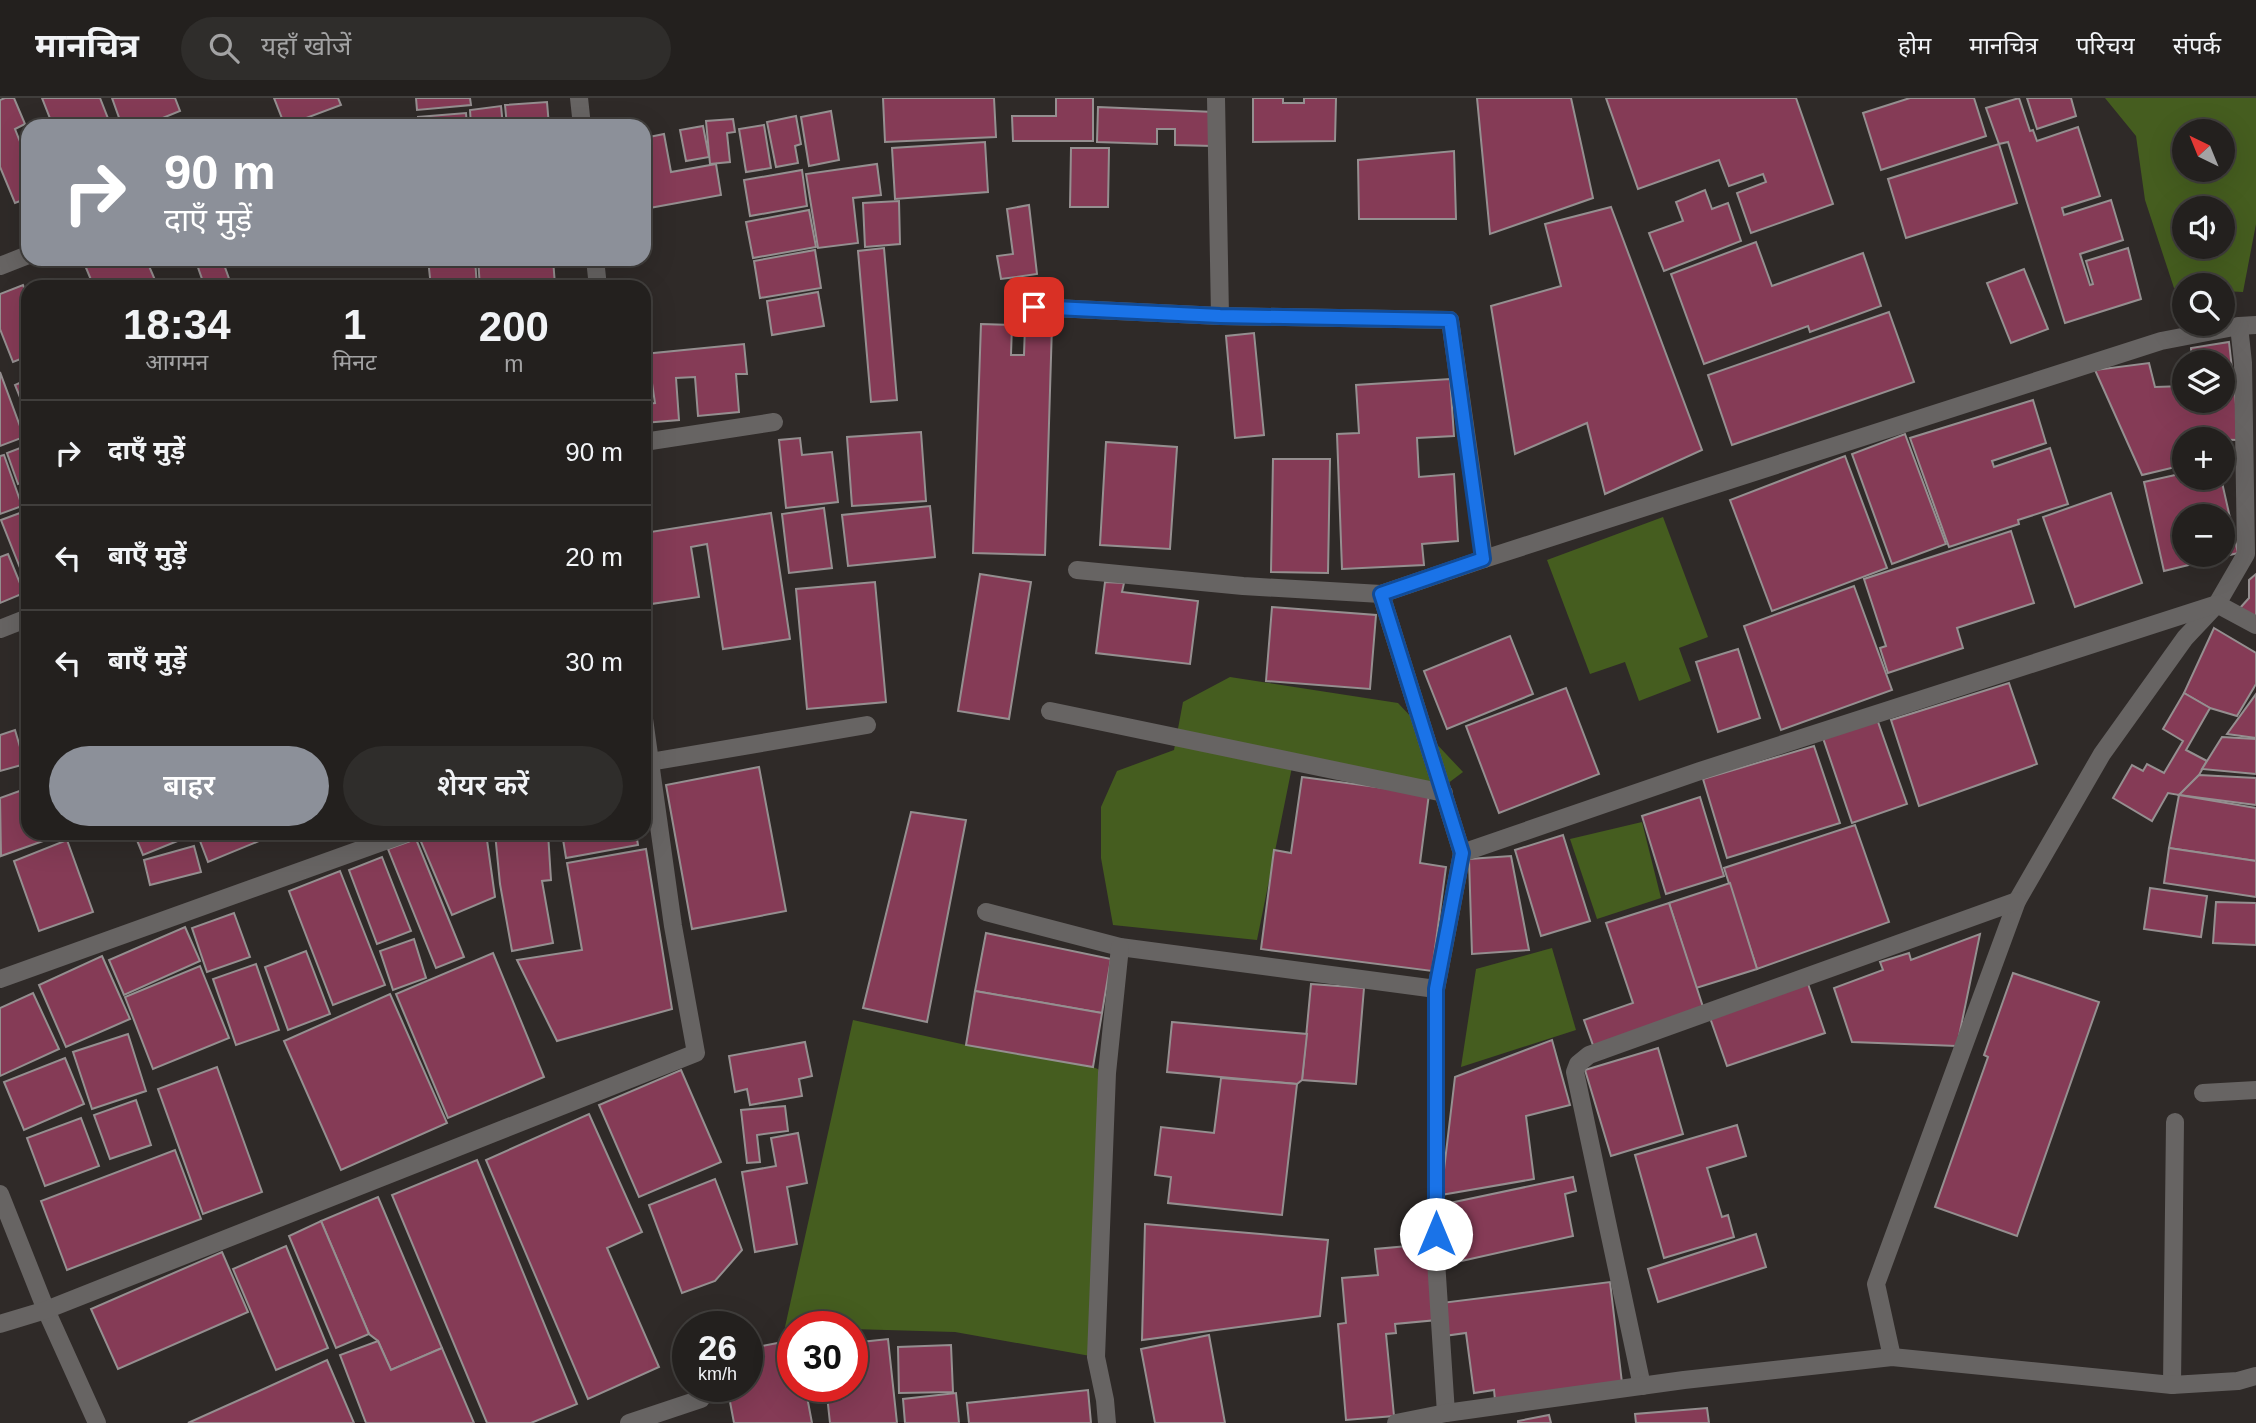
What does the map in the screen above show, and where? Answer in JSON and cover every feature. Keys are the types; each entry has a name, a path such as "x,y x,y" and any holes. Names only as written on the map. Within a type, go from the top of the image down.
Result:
{"street":[{"path":"579,98 581,119"},
{"path":"1216,98 1220,316"},
{"path":"0,266 21,258"},
{"path":"1034,307 1220,316 1450,320 1483,559"},
{"path":"1077,570 1243,586 1381,594 2161,341 2248,325 2243,363 2246,554 2217,604 2185,638 2102,754 2017,901 1877,1284 1892,1357"},
{"path":"651,441 774,422"},
{"path":"1381,594 1462,853 1436,989 1436,1261 1446,1413"},
{"path":"1462,853 1700,771 2217,604 2256,625"},
{"path":"0,629 21,621"},
{"path":"1050,711 1444,793"},
{"path":"651,761 867,725"},
{"path":"0,1324 47,1310 696,1053 651,792"},
{"path":"0,979 387,840"},
{"path":"1642,1386 1575,1072 1578,1064 1589,1055 2017,901"},
{"path":"986,912 1120,947 1436,989"},
{"path":"1107,1423 1096,1357 1107,1073 1120,947"},
{"path":"2203,1093 2256,1090"},
{"path":"2172,1385 2175,1122"},
{"path":"0,1194 97,1423"},
{"path":"1396,1423 1446,1413 1642,1386 1892,1357 2172,1385 2238,1381 2256,1376"},
{"path":"629,1423 692,1402"}],"green space":[{"path":"2105,98 2256,98 2256,224 2243,292 2235,292 2235,273 2172,273 2172,282 2145,200 2136,136"},
{"path":"1663,517 1708,637 1679,648 1691,681 1639,701 1625,662 1590,674 1547,560"},
{"path":"1230,677 1398,703 1463,772 1447,784 1292,767 1257,940 1113,925 1101,858 1101,807 1117,771 1174,750 1183,702"},
{"path":"1642,822 1661,898 1597,919 1570,839"},
{"path":"1552,948 1576,1030 1461,1067 1476,969"},
{"path":"853,1020 966,1045 1093,1067 1107,1073 1096,1357 955,1332 868,1329 868,1311 789,1311"}],"building":[{"path":"14,98 23,119 21,126 15,129 21,144 21,201 15,203 0,167 0,100"},
{"path":"42,98 100,98 108,119 50,119"},
{"path":"112,98 175,98 180,111 160,119 120,119"},
{"path":"274,98 338,98 341,105 304,119 282,119"},
{"path":"416,98 470,98 471,105 417,110"},
{"path":"883,98 994,98 996,137 885,142"},
{"path":"1056,98 1093,98 1093,141 1013,141 1012,116 1056,116"},
{"path":"1253,98 1283,98 1283,103 1304,103 1304,98 1336,98 1335,141 1253,142"},
{"path":"1477,98 1571,98 1593,198 1490,234"},
{"path":"1606,98 1796,98 1833,204 1751,233 1737,193 1766,182 1763,174 1729,186 1719,160 1638,189"},
{"path":"1910,98 1974,98 1986,136 1881,170 1863,113"},
{"path":"2019,98 2030,131 2033,130 2037,141 2078,127 2100,196 2062,208 2064,215 2111,200 2123,240 2080,254 2090,285 2093,284 2086,261 2128,248 2141,299 2065,323 2008,142 1999,144 1986,108"},
{"path":"2027,98 2071,98 2076,116 2037,129"},
{"path":"547,102 548,119 506,119 505,105"},
{"path":"501,106 502,119 471,119 470,110"},
{"path":"1098,107 1214,112 1213,146 1175,145 1175,129 1157,129 1157,144 1097,142"},
{"path":"831,111 839,160 809,166 801,117"},
{"path":"466,113 466,119 418,119"},
{"path":"796,116 801,144 795,146 798,163 776,167 767,122"},
{"path":"733,119 735,132 727,133 730,162 710,164 706,121"},
{"path":"764,125 771,168 746,172 739,129"},
{"path":"703,126 709,157 686,161 680,130"},
{"path":"664,134 671,172 716,164 721,195 651,208 651,137"},
{"path":"985,142 988,192 895,199 892,148"},
{"path":"1999,144 2017,203 1906,238 1888,179"},
{"path":"1071,148 1109,148 1108,207 1070,207"},
{"path":"1454,151 1456,219 1359,219 1358,160"},
{"path":"877,164 881,195 853,198 858,243 818,248 806,174"},
{"path":"802,170 807,206 750,216 744,180"},
{"path":"1705,190 1712,209 1728,203 1741,241 1664,271 1649,233 1683,221 1676,202"},
{"path":"899,201 900,244 865,247 863,203"},
{"path":"1029,205 1037,274 1001,279 997,256 1013,254 1007,209"},
{"path":"1611,207 1702,450 1605,494 1587,423 1515,454 1491,306 1561,286 1545,224"},
{"path":"809,210 816,247 753,258 746,222"},
{"path":"1756,242 1772,286 1863,253 1881,306 1810,332 1808,326 1704,364 1671,274"},
{"path":"884,248 897,400 871,402 858,251"},
{"path":"815,250 821,288 760,298 754,261"},
{"path":"85,266 149,266 155,280 91,280"},
{"path":"197,266 224,266 230,280 199,280 202,279"},
{"path":"429,266 476,266 476,280 430,280"},
{"path":"478,266 554,266 555,280 480,280"},
{"path":"2024,269 2048,329 2011,343 1987,283"},
{"path":"21,286 21,359 13,362 0,329 0,294"},
{"path":"818,292 824,326 772,335 767,301"},
{"path":"1889,312 1914,382 1732,445 1708,375"},
{"path":"981,324 1012,325 1011,355 1024,355 1025,325 1052,325 1045,555 973,553"},
{"path":"1254,333 1264,435 1235,438 1226,336"},
{"path":"2229,342 2230,350 2191,350"},
{"path":"744,344 747,374 736,374 739,412 698,416 695,377 676,378 679,420 651,422 651,403 655,403 651,383 651,353"},
{"path":"2149,363 2155,387 2172,386 2172,413 2235,413 2235,395 2240,440 2235,440 2235,427 2172,427 2172,468 2142,475 2095,370"},
{"path":"0,372 21,429 21,438 0,446"},
{"path":"1450,379 1454,436 1417,438 1419,477 1454,474 1458,541 1422,544 1424,565 1342,569 1337,434 1359,433 1356,385"},
{"path":"21,382 21,400 15,385"},
{"path":"2033,400 2046,443 1992,461 1994,467 2050,448 2068,504 2018,520 2019,524 1949,547 1910,438"},
{"path":"921,432 926,501 852,506 847,437"},
{"path":"1905,434 1946,544 1892,564 1852,454"},
{"path":"800,438 802,455 832,452 838,502 786,508 779,440"},
{"path":"1106,442 1177,447 1170,549 1100,545"},
{"path":"21,448 21,483 18,484 7,453"},
{"path":"4,455 21,506 0,514 0,456"},
{"path":"1845,456 1887,568 1772,611 1730,500"},
{"path":"1273,459 1330,459 1328,573 1271,572"},
{"path":"2172,476 2172,490 2224,490 2227,504 2172,504 2172,567 2180,567 2164,571 2144,482"},
{"path":"2111,493 2142,583 2075,607 2043,517"},
{"path":"930,506 935,557 848,566 842,515"},
{"path":"824,508 832,568 789,573 782,514"},
{"path":"21,513 21,570 1,520"},
{"path":"771,513 790,639 723,649 707,544 691,547 699,597 651,604 651,532"},
{"path":"2011,531 2034,603 1957,628 1963,648 1888,673 1880,648 1886,646 1864,579"},
{"path":"8,554 21,586 21,594 0,603 0,557"},
{"path":"980,574 1031,582 1009,719 958,711"},
{"path":"2256,574 2256,621 2240,608 2249,598 2249,580"},
{"path":"875,582 886,702 807,709 796,589"},
{"path":"1105,582 1124,583 1122,592 1198,601 1190,664 1096,653"},
{"path":"1854,586 1892,690 1781,730 1744,626"},
{"path":"1272,607 1376,615 1370,689 1266,681"},
{"path":"2214,628 2256,653 2256,684 2237,716 2210,708 2184,693"},
{"path":"1510,636 1533,694 1447,729 1424,671"},
{"path":"1738,649 1760,718 1718,732 1696,662"},
{"path":"2009,683 2037,764 1919,806 1891,720"},
{"path":"1566,688 1599,774 1499,813 1466,726"},
{"path":"2184,693 2210,708 2186,750 2207,761 2199,775 2179,795 2168,793 2152,821 2113,798 2132,765 2143,771 2147,764 2164,773 2183,741 2163,729"},
{"path":"2256,694 2256,738 2227,734"},
{"path":"1877,719 1907,804 1852,823 1823,738"},
{"path":"15,730 21,750 21,765 0,771 0,735"},
{"path":"2222,737 2256,739 2256,774 2202,769"},
{"path":"1814,746 1840,823 1727,858 1703,779"},
{"path":"759,767 786,911 692,929 666,785"},
{"path":"2199,775 2256,778 2256,805 2179,795"},
{"path":"1302,777 1429,794 1420,863 1446,867 1432,971 1261,949 1274,850 1291,853"},
{"path":"21,790 21,840 46,840 1,856 0,798"},
{"path":"2179,795 2256,808 2256,861 2169,848"},
{"path":"1700,797 1724,876 1666,894 1642,816"},
{"path":"911,812 966,820 927,1022 863,1008"},
{"path":"1855,825 1889,922 1757,969 1724,868"},
{"path":"1563,835 1590,921 1541,936 1515,850"},
{"path":"67,840 93,912 39,931 14,861"},
{"path":"137,840 180,840 143,855"},
{"path":"200,840 259,840 259,841 208,862"},
{"path":"416,840 464,957 436,968 388,849"},
{"path":"420,840 487,840 495,897 452,915"},
{"path":"496,840 548,840 551,880 542,881 553,943 512,951 500,884"},
{"path":"563,840 637,840 638,845 566,858"},
{"path":"194,846 201,872 150,885 144,860"},
{"path":"2169,848 2256,861 2256,897 2164,883"},
{"path":"646,849 672,1009 557,1041 517,960 582,950 567,863"},
{"path":"1511,856 1529,950 1472,954 1469,859"},
{"path":"382,857 411,931 377,944 349,870"},
{"path":"340,871 385,985 333,1005 289,891"},
{"path":"1730,883 1757,969 1696,988 1669,903"},
{"path":"2150,888 2207,896 2201,937 2144,929"},
{"path":"2216,902 2256,903 2256,945 2213,943"},
{"path":"1669,903 1703,1007 1594,1048 1584,1020 1633,1003 1606,923"},
{"path":"234,913 250,957 207,972 192,928"},
{"path":"185,927 200,961 124,995 109,960"},
{"path":"986,933 1111,959 1102,1013 975,991"},
{"path":"1980,934 1957,1046 1852,1042 1834,988 1883,970 1880,962 1909,953 1911,960"},
{"path":"414,939 426,978 393,990 380,951"},
{"path":"306,951 330,1014 288,1030 265,967"},
{"path":"493,953 544,1077 448,1118 396,994"},
{"path":"102,956 130,1019 66,1047 39,985"},
{"path":"256,964 279,1030 236,1045 213,979"},
{"path":"200,966 229,1038 153,1069 125,997"},
{"path":"2013,973 2099,1002 2017,1236 1935,1207 1988,1057 1984,1055"},
{"path":"1807,981 1825,1033 1727,1066 1709,1015"},
{"path":"1311,984 1364,988 1356,1084 1302,1080"},
{"path":"975,991 1102,1013 1093,1067 966,1045"},
{"path":"33,993 59,1049 0,1076 0,1008"},
{"path":"390,994 447,1123 341,1170 284,1041"},
{"path":"1172,1022 1307,1034 1302,1080 1297,1084 1167,1072"},
{"path":"128,1034 146,1091 92,1109 73,1052"},
{"path":"1552,1040 1570,1105 1526,1116 1534,1179 1441,1195 1455,1077"},
{"path":"805,1042 812,1076 799,1079 802,1096 750,1105 747,1089 735,1092 729,1056"},
{"path":"1658,1048 1683,1134 1611,1156 1585,1070"},
{"path":"65,1058 84,1104 24,1130 4,1082"},
{"path":"217,1067 262,1192 203,1214 158,1089"},
{"path":"681,1070 721,1162 639,1197 599,1105"},
{"path":"1221,1078 1297,1084 1282,1215 1168,1203 1171,1177 1155,1175 1161,1127 1214,1133"},
{"path":"136,1100 151,1145 110,1159 94,1115"},
{"path":"785,1106 788,1131 757,1135 760,1162 747,1163 741,1110"},
{"path":"589,1114 642,1232 607,1248 659,1367 588,1399 486,1160"},
{"path":"81,1118 99,1166 45,1186 27,1138"},
{"path":"1737,1125 1746,1156 1707,1168 1722,1217 1728,1215 1734,1237 1664,1258 1635,1155"},
{"path":"798,1133 807,1183 787,1187 797,1244 755,1252 742,1172 776,1166 771,1138"},
{"path":"175,1150 201,1219 67,1270 41,1201"},
{"path":"477,1160 577,1404 531,1423 487,1423 392,1195"},
{"path":"1573,1177 1576,1191 1565,1194 1573,1236 1448,1264 1440,1205"},
{"path":"715,1179 742,1250 715,1281 682,1293 649,1205"},
{"path":"378,1197 442,1348 391,1370 378,1341 369,1334 321,1221"},
{"path":"321,1221 369,1334 336,1348 289,1236"},
{"path":"1145,1224 1328,1240 1320,1316 1142,1340"},
{"path":"1756,1234 1766,1267 1658,1302 1648,1269"},
{"path":"1430,1244 1437,1320 1395,1324 1396,1333 1386,1334 1394,1416 1346,1420 1338,1324 1346,1323 1342,1278 1378,1275 1375,1249"},
{"path":"286,1246 328,1348 276,1370 233,1269"},
{"path":"222,1252 248,1312 118,1369 91,1309"},
{"path":"1610,1282 1622,1383 1495,1400 1494,1390 1474,1393 1466,1333 1444,1336 1441,1303"},
{"path":"1209,1335 1225,1423 1155,1423 1141,1349"},
{"path":"888,1339 897,1423 830,1423 828,1402 868,1402 868,1341"},
{"path":"378,1341 391,1370 442,1348 474,1423 366,1423 340,1355"},
{"path":"777,1343 777,1402 808,1402 812,1423 734,1423 730,1402 763,1402 763,1346"},
{"path":"951,1345 953,1392 899,1393 898,1347"},
{"path":"327,1360 354,1423 188,1423 257,1392"},
{"path":"1088,1390 1091,1423 969,1423 967,1403"},
{"path":"956,1393 959,1423 905,1423 903,1399"},
{"path":"1707,1408 1709,1423 1636,1423 1635,1414"},
{"path":"1549,1415 1551,1423 1518,1423 1518,1421"}],"route":[{"path":"1034,307 1220,316 1450,320 1483,559 1381,594 1462,853 1436,989 1436,1234"}]}
